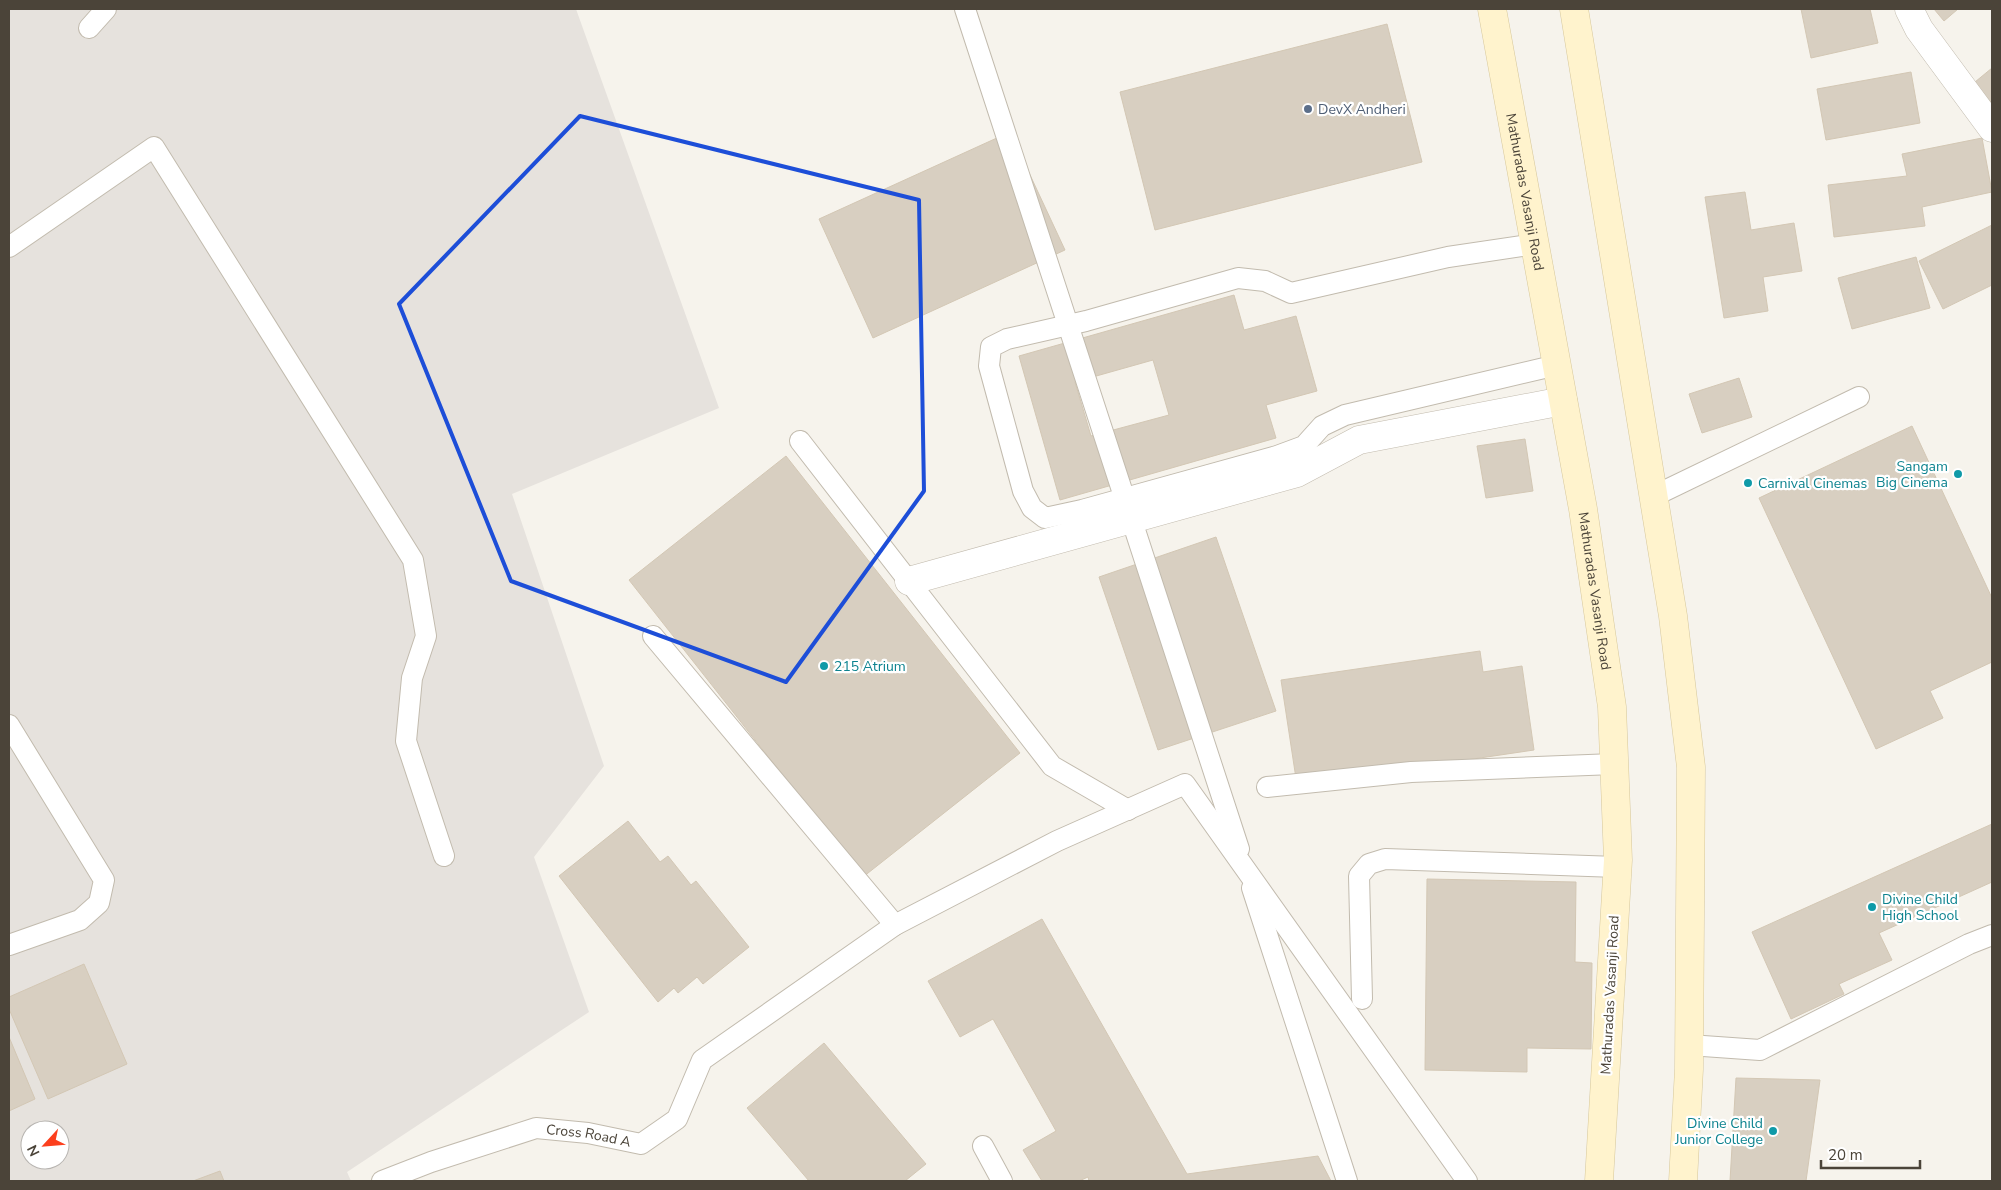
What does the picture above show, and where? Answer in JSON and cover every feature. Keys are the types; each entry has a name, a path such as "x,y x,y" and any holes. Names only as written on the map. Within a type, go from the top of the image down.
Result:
{"main road":[{"name":"Mathuradas Vasanji Road","path":"1492,9 1583,510 1611,697 1617,867 1599,1181"},
{"path":"1574,9 1673,616 1691,767 1689,1045 1683,1181"}],"street":[{"path":"1909,9 1919,28 1992,128"},
{"path":"909,581 1296,474 1359,440 1564,401"}],"lane":[{"path":"89,28 106,9"},
{"path":"966,9 1344,1178 1366,1181"},
{"path":"9,247 154,147 413,560 426,636 412,678 406,741 444,856"},
{"path":"1535,244 1448,257 1290,293 1265,281 1238,278 1086,320 1007,339 991,347 989,366 1023,491 1032,508 1045,518 1082,510 1277,456 1304,446 1322,426 1345,415 1557,365"},
{"path":"1654,496 1859,397"},
{"path":"800,441 1052,766 1128,810"},
{"path":"653,636 895,925"},
{"path":"9,726 104,880 99,903 80,920 9,944"},
{"path":"1266,787 1411,772 1614,764"},
{"name":"Cross Road A","path":"382,1181 431,1162 536,1128 588,1133 642,1144 677,1119 702,1060 895,925 1057,842 1185,784 1467,1181"},
{"path":"1362,999 1359,876 1369,864 1385,859 1617,867"},
{"path":"1689,1045 1760,1050 1969,944 1992,935"},
{"path":"983,1146 1002,1181"}],"highlighted area":[{"path":"580,116 919,200 924,491 786,682 511,581 399,304"}],"shaded area":[{"path":"9,9 576,9 719,408 512,494 604,766 534,857 589,1012 347,1172 351,1181 9,1181"}],"building":[{"path":"1801,9 1870,9 1878,43 1811,58"},
{"path":"1934,9 1958,9 1944,21"},
{"path":"1387,24 1422,162 1155,230 1120,92"},
{"path":"1992,68 1992,104 1975,82"},
{"path":"1911,72 1920,123 1826,140 1817,89"},
{"path":"1010,132 1065,250 873,338 819,219"},
{"path":"1982,138 1992,192 1922,207 1925,226 1834,237 1828,185 1907,176 1902,154"},
{"path":"1745,192 1751,230 1794,223 1802,271 1763,277 1768,311 1724,318 1705,197"},
{"path":"1992,225 1992,285 1943,309 1919,261"},
{"path":"1916,257 1930,308 1852,329 1838,278"},
{"path":"1234,295 1244,330 1296,316 1317,391 1266,405 1276,438 1060,500 1019,356","holes":["1153,360 1169,415 1091,436 1075,382"]},
{"path":"1739,378 1752,417 1702,433 1689,394"},
{"path":"1912,426 1992,598 1992,662 1930,691 1943,718 1876,749 1759,498"},
{"path":"1525,439 1533,491 1486,498 1477,446"},
{"name":"215 Atrium","path":"786,456 1020,753 863,877 629,580"},
{"path":"1216,537 1276,711 1158,750 1099,577"},
{"path":"1480,651 1483,672 1522,666 1534,750 1297,785 1281,680"},
{"path":"628,821 660,862 668,856 691,885 696,881 749,947 703,984 697,977 678,993 674,988 658,1002 559,876"},
{"name":"Divine Child High School","path":"1992,824 1992,882 1879,933 1892,960 1839,984 1844,994 1791,1019 1752,932"},
{"path":"1427,879 1576,882 1575,962 1592,963 1591,1049 1527,1048 1527,1072 1425,1070"},
{"path":"1042,919 1187,1174 1318,1156 1331,1181 1089,1181 1088,1177 1079,1181 1042,1181 1023,1150 1056,1131 993,1019 960,1037 928,981"},
{"path":"84,964 127,1064 48,1099 9,1009 9,997"},
{"path":"9,1037 35,1099 9,1111"},
{"path":"824,1043 926,1164 905,1181 809,1181 747,1108"},
{"name":"Divine Child Junior College","path":"1736,1078 1820,1080 1806,1181 1730,1181"},
{"path":"220,1171 224,1181 193,1181"}],"place":[{"name":"DevX Andheri","path":"1308,109"},
{"name":"Sangam Big Cinema","path":"1958,474"},
{"name":"Carnival Cinemas","path":"1748,483"},
{"name":"215 Atrium","path":"824,666"},
{"name":"Divine Child High School","path":"1872,907"},
{"name":"Divine Child Junior College","path":"1773,1131"}]}
